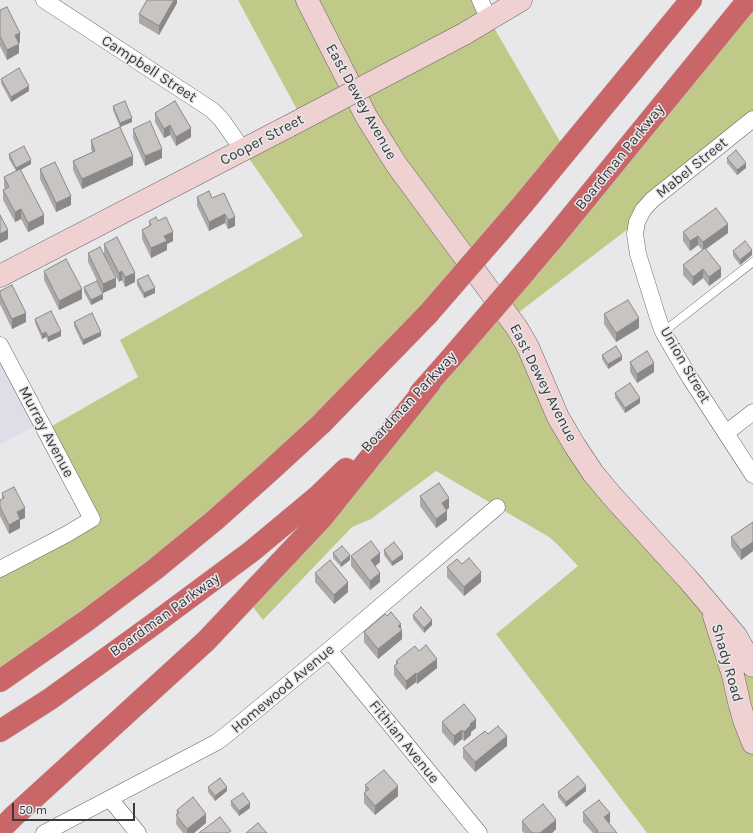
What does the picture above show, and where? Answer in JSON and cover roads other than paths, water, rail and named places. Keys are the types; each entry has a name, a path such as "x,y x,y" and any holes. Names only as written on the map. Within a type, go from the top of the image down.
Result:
{"highway":[{"path":"0,681 86,621 154,570 215,520 320,424 428,314 523,204 691,0"},
{"name":"Boardman Parkway","path":"0,731 50,699 141,634 252,551 318,496 430,383 553,239 748,0"},
{"path":"0,830 206,641 321,519 430,383"}],"street":[{"name":"Campbell Street","path":"44,0 212,110 221,119 243,150"},
{"name":"East Dewey Avenue","path":"307,0 366,116 396,164 517,328 528,347 558,417 593,473 687,578 736,636 753,666"},
{"name":"Cooper Street","path":"0,276 464,34 485,9 521,0"},
{"name":"Mabel Street","path":"637,222 643,210 652,200 753,119"},
{"name":"Union Street","path":"637,222 635,234 638,254 663,332 690,378 753,475"},
{"name":"Murray Avenue","path":"0,345 92,519 67,534 0,569"},
{"path":"726,434 753,412"},
{"name":"Homewood Avenue","path":"44,833 217,742 330,650 498,507"},
{"name":"Shady Road","path":"710,606 727,655 739,702 753,743"},
{"name":"Fithian Avenue","path":"330,650 479,833"},
{"path":"110,799 138,833"}],"lane":[{"path":"663,332 753,262"}]}
